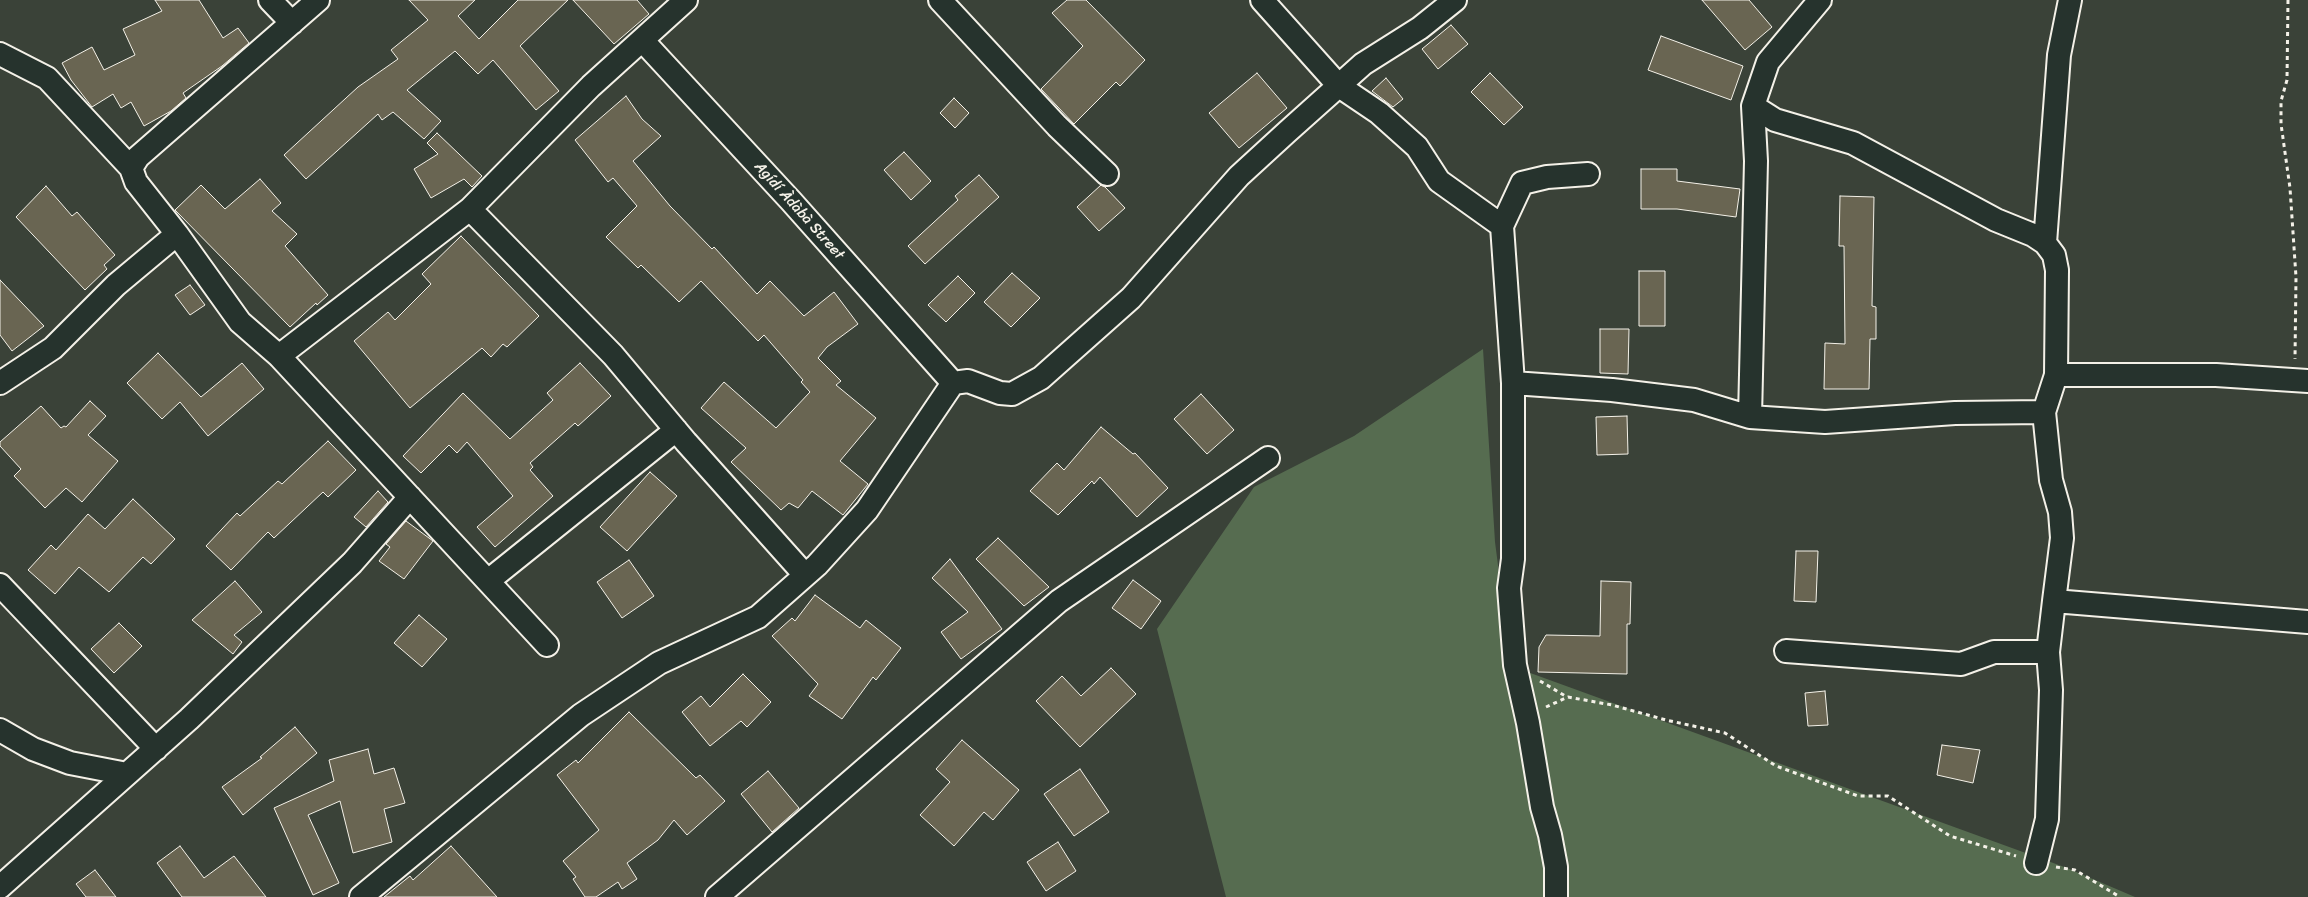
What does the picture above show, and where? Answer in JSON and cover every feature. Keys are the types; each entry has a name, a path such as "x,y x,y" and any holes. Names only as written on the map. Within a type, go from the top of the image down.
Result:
{"street":[{"path":"270,0 292,23"},
{"path":"131,168 138,157 318,0"},
{"path":"279,356 470,209 591,86 643,41 686,0"},
{"path":"940,0 1057,126 1107,174"},
{"path":"1262,0 1339,86 1380,113 1417,147 1439,181 1502,226"},
{"path":"361,897 581,715 659,663 758,617 805,576 867,510 953,383 968,381 1000,394 1012,394 1041,378 1131,298 1239,176 1363,64 1420,28 1455,0"},
{"path":"1750,417 1756,161 1753,106 1768,62 1820,0"},
{"path":"2046,243 2059,55 2070,0"},
{"name":"Agídí Àdàbà Street","path":"643,41 791,201 953,383"},
{"path":"0,54 47,78 131,168 136,182 177,234 240,322 279,356 547,645"},
{"path":"1753,106 1775,120 1853,143 1996,220 2033,235 2046,243 2054,255 2057,270 2056,375 2044,412 2051,480 2060,512 2062,538 2048,652 2051,690 2047,819 2036,863"},
{"path":"1556,897 1556,867 1542,807 1528,723 1515,665 1509,588 1513,560 1513,383 1502,226 1522,183 1547,177 1588,174"},
{"path":"470,209 613,355 676,430 805,576"},
{"path":"0,383 53,348 116,285 177,234"},
{"path":"2056,375 2216,375 2301,381"},
{"path":"1513,383 1612,390 1694,400 1750,417 1825,422 1955,413 2044,412"},
{"path":"488,581 676,430"},
{"path":"717,897 1059,601 1268,458"},
{"path":"0,887 156,749 352,563 410,497"},
{"path":"0,585 156,749"},
{"path":"2054,601 2308,622"},
{"path":"1786,651 1961,664 1994,652 2048,652"},
{"path":"0,730 33,749 70,763 128,774"}],"path":[{"path":"2288,0 2287,80 2281,101 2281,124 2290,188 2301,381"},
{"path":"1528,723 1543,708 1568,697 1612,705 1666,720 1725,733 1776,766 1858,796 1888,796 1950,836 2036,863 2075,870 2120,897"}],"green space":[{"path":"1483,349 1495,542 1511,666 2067,868 2135,897 1226,897 1157,629 1254,487 1354,436"}],"building":[{"path":"155,0 199,0 223,38 238,28 249,43 222,66 183,93 186,98 171,111 144,126 131,102 121,108 113,94 92,107 71,80 62,63 92,47 104,70 135,55 123,29 162,11"},
{"path":"409,0 475,0 458,16 479,39 518,0 568,0 520,46 559,91 536,110 493,60 478,74 455,51 407,90 441,121 424,139 393,112 382,120 378,114 306,179 284,155 358,87 398,59 391,50 428,20"},
{"path":"573,0 637,0 649,14 614,44"},
{"path":"1067,0 1086,0 1145,60 1120,86 1116,82 1074,124 1041,89 1083,46 1052,13"},
{"path":"1702,0 1749,0 1772,27 1745,50"},
{"path":"1451,25 1468,44 1438,69 1422,49"},
{"path":"1661,36 1743,66 1731,100 1648,70"},
{"path":"1257,73 1287,108 1239,148 1209,113"},
{"path":"1490,73 1523,107 1504,125 1471,92"},
{"path":"1386,78 1403,99 1393,107 1372,91"},
{"path":"626,96 642,119 661,136 633,161 670,206 712,249 714,247 757,294 770,281 804,316 834,292 858,324 827,347 818,358 841,381 836,385 876,418 840,461 868,484 843,515 812,491 798,508 789,503 781,510 731,462 746,448 701,408 724,382 776,428 810,392 801,382 803,380 764,335 758,341 701,281 679,302 641,265 638,268 606,237 637,206 613,178 608,182 575,140"},
{"path":"954,98 969,113 955,128 940,113"},
{"path":"437,133 482,176 472,187 464,179 431,198 414,169 438,154 427,143"},
{"path":"904,152 931,181 911,200 884,170"},
{"path":"1641,169 1677,169 1677,181 1740,189 1736,217 1677,209 1641,209"},
{"path":"979,175 999,197 925,264 908,246 958,200 955,196"},
{"path":"260,179 281,203 272,211 297,234 285,246 328,295 317,305 316,303 290,327 175,210 201,185 225,209"},
{"path":"1101,185 1125,208 1099,231 1077,207"},
{"path":"46,186 72,216 77,212 115,255 104,265 107,269 85,290 16,217"},
{"path":"1840,196 1874,197 1872,306 1876,307 1876,339 1870,339 1869,389 1824,389 1825,343 1845,344 1844,246 1839,246"},
{"path":"461,236 539,316 507,347 503,344 491,357 482,348 410,408 354,341 388,312 395,320 431,284 422,274"},
{"path":"1639,271 1665,271 1665,326 1639,326"},
{"path":"1012,273 1040,298 1011,327 984,302"},
{"path":"958,276 975,293 946,322 928,305"},
{"path":"0,280 44,326 12,351 0,335"},
{"path":"190,285 205,305 190,315 175,295"},
{"path":"1600,329 1629,329 1628,374 1600,373"},
{"path":"158,353 201,397 242,363 264,389 208,436 180,402 162,419 127,383"},
{"path":"580,363 611,396 578,426 575,423 530,463 533,467 530,470 553,496 495,547 477,527 513,496 467,442 457,453 449,445 421,473 403,456 463,393 510,439 553,400 547,393"},
{"path":"1201,394 1234,430 1207,454 1174,419"},
{"path":"90,401 106,416 88,435 118,461 82,502 66,488 45,508 14,476 21,469 0,446 0,442 41,406 61,428 66,427"},
{"path":"1627,416 1628,454 1597,455 1596,417"},
{"path":"1101,427 1133,454 1135,453 1168,488 1137,517 1100,477 1094,484 1092,481 1058,515 1030,491 1057,463 1064,470"},
{"path":"328,441 356,470 328,497 323,492 274,538 268,532 231,570 206,546 237,513 240,516 278,481 282,484"},
{"path":"650,472 677,496 627,551 600,527"},
{"path":"378,491 388,502 366,527 354,517"},
{"path":"133,499 175,539 151,564 143,557 109,592 79,567 55,594 28,570 51,545 56,550 88,514 105,529"},
{"path":"406,521 433,541 404,579 379,561 390,547 386,544"},
{"path":"998,538 1049,587 1024,606 976,559"},
{"path":"1796,551 1818,551 1816,602 1794,601"},
{"path":"950,559 1002,629 961,659 941,632 968,612 932,578"},
{"path":"629,560 654,596 622,618 597,582"},
{"path":"1133,580 1161,601 1141,629 1112,608"},
{"path":"235,581 262,612 234,635 242,642 233,654 192,620"},
{"path":"1601,581 1631,582 1630,624 1627,624 1627,674 1538,672 1539,647 1546,635 1600,636"},
{"path":"815,595 860,628 866,620 901,648 876,680 873,677 842,719 809,696 818,684 772,636 792,618 795,621"},
{"path":"419,615 447,639 422,667 394,643"},
{"path":"119,623 142,646 114,673 91,649"},
{"path":"1111,668 1136,694 1080,747 1036,701 1062,676 1081,696"},
{"path":"743,674 771,702 747,727 741,721 710,746 682,712 701,696 710,707"},
{"path":"1825,691 1828,725 1808,726 1805,693"},
{"path":"629,712 696,778 700,775 725,801 687,835 674,820 658,840 627,863 637,879 622,889 618,882 596,897 585,897 573,879 576,877 563,861 599,830 557,775 576,760 578,763"},
{"path":"295,727 317,753 243,815 222,787 262,758 260,757"},
{"path":"962,740 1019,790 993,820 984,812 954,846 920,815 950,782 936,769"},
{"path":"1942,745 1980,750 1973,783 1937,775"},
{"path":"368,749 374,774 394,768 405,803 384,809 392,842 353,853 340,801 308,815 339,883 313,895 274,808 334,781 329,760"},
{"path":"1080,769 1109,812 1074,836 1044,794"},
{"path":"768,771 799,808 772,832 741,794"},
{"path":"1058,842 1076,871 1046,891 1027,862"},
{"path":"180,846 204,878 234,856 266,897 182,897 157,863"},
{"path":"451,846 497,897 384,897 410,876 413,880"},
{"path":"95,870 116,897 86,897 76,884"}]}
